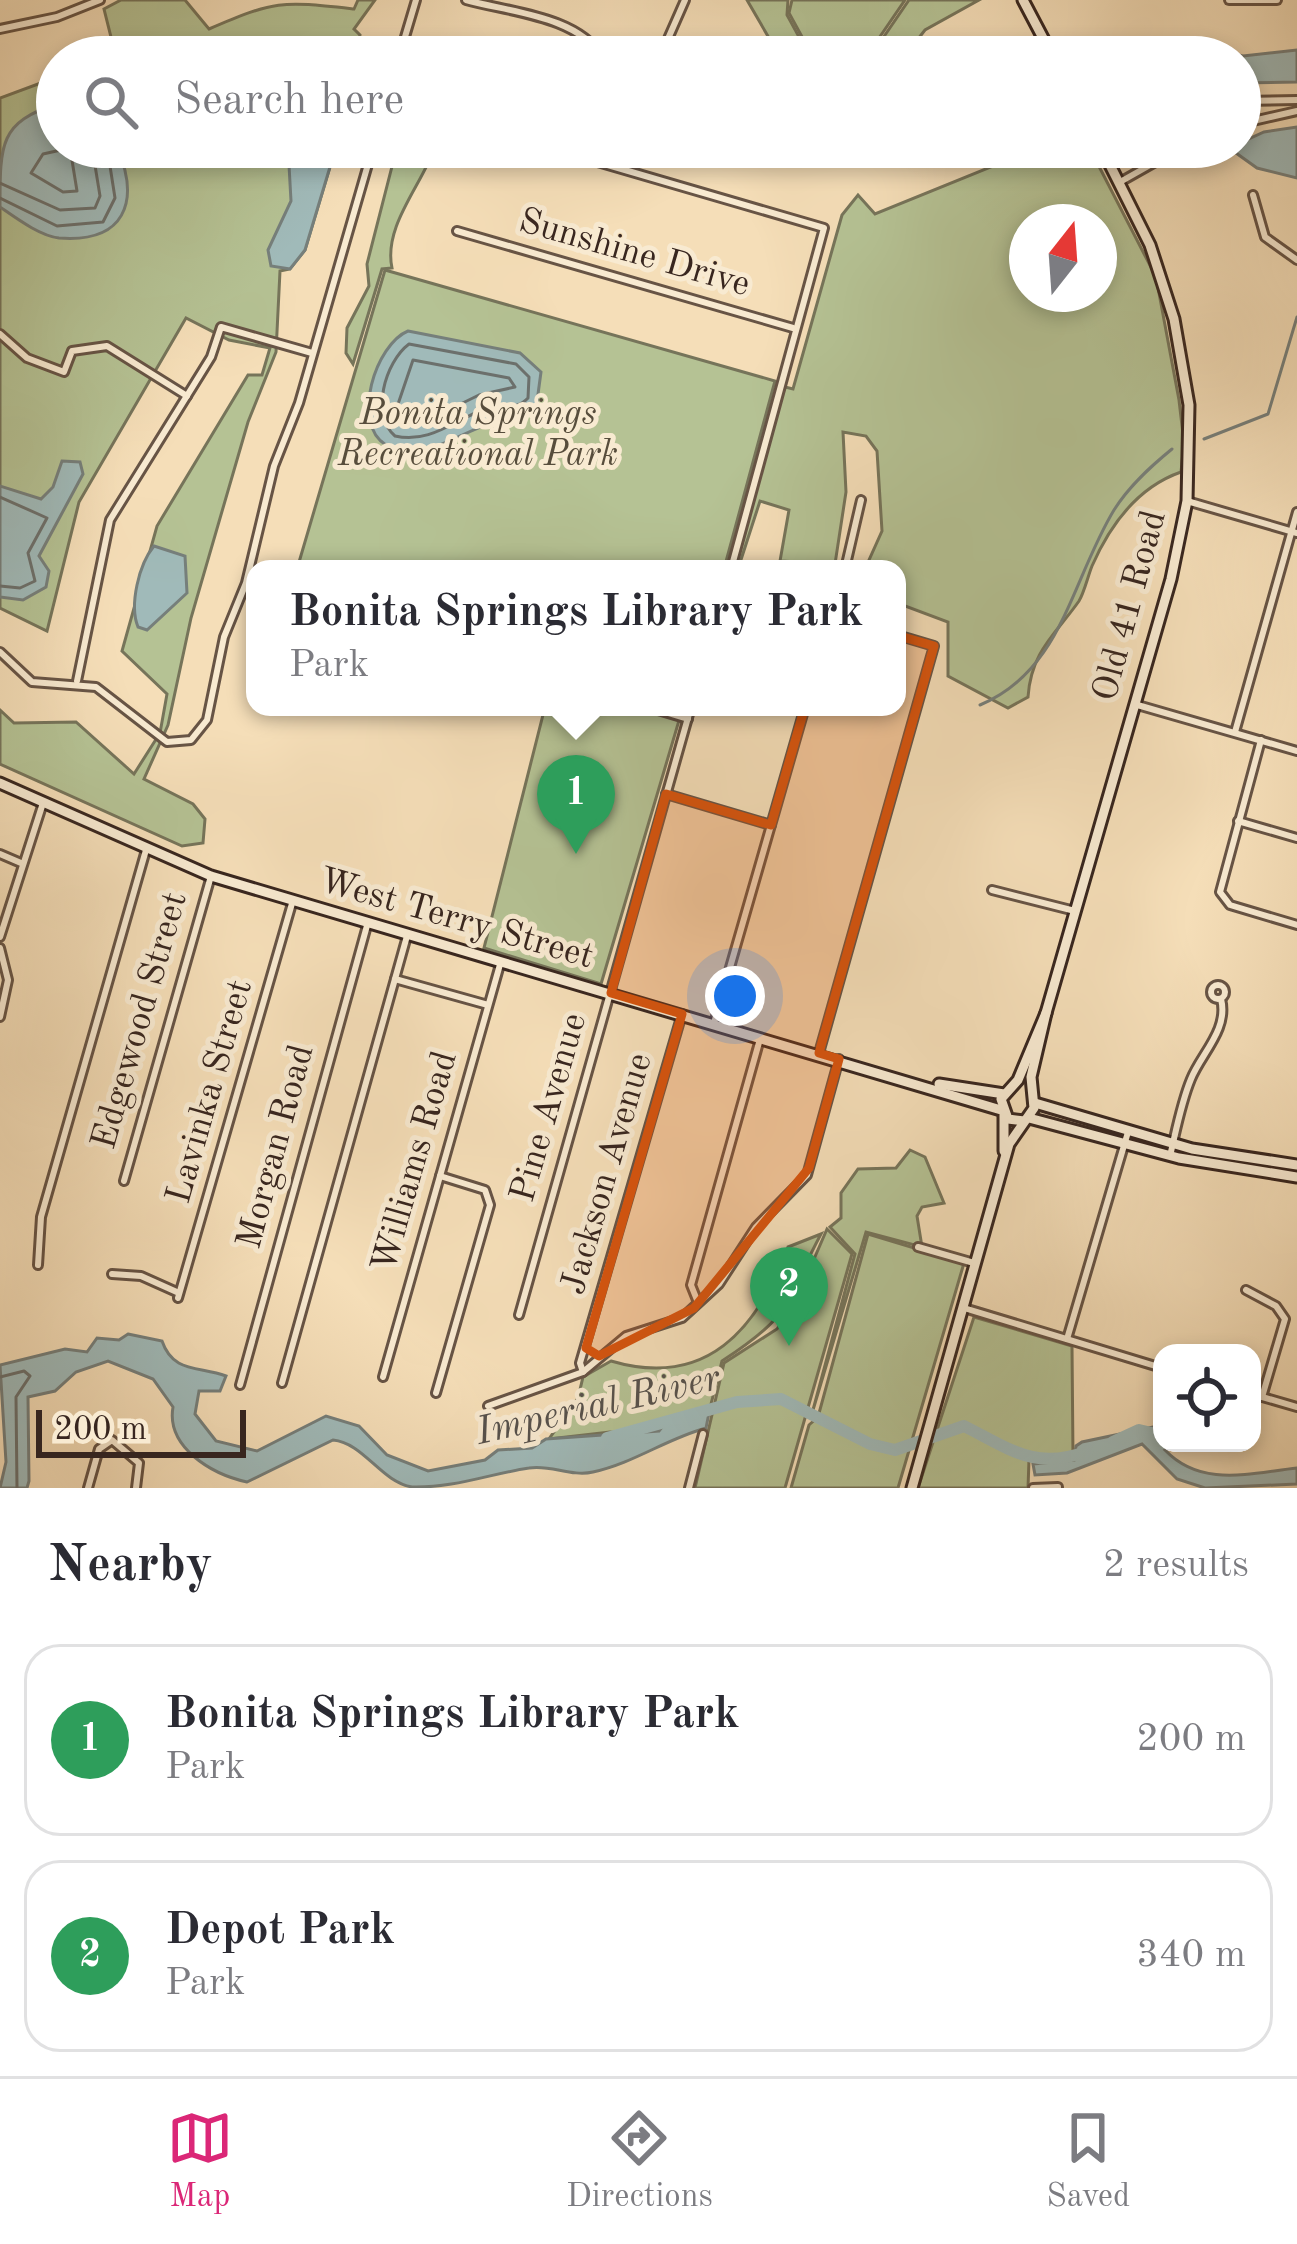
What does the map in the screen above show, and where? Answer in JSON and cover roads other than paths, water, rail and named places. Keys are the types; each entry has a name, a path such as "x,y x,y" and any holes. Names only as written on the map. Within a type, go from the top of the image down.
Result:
{"street":[{"path":"0,29 57,17 100,0"},
{"path":"405,36 416,0"},
{"path":"466,0 583,36"},
{"path":"669,36 685,0"},
{"path":"1022,0 1042,36"},
{"path":"1229,0 1277,0"},
{"path":"1261,98 1297,100"},
{"path":"1261,105 1263,119 1297,111"},
{"path":"251,560 265,521 274,466 313,354 367,168"},
{"path":"618,168 824,228 733,560"},
{"name":"Old 41 Road","path":"1027,1119 1046,1013 1187,501 1189,405 1182,355 1159,267 1112,168"},
{"path":"1120,182 1145,168"},
{"path":"1253,195 1264,237 1297,260"},
{"name":"Sunshine Drive","path":"457,231 795,329"},
{"path":"77,681 110,520 214,350 221,327 313,354"},
{"path":"0,334 33,362 64,372 72,351 107,346 187,396"},
{"path":"846,560 861,500"},
{"path":"1187,501 1294,533"},
{"path":"1235,732 1297,512"},
{"path":"0,652 32,682 77,681 105,693 167,742 191,740 203,728 224,637 246,575"},
{"path":"819,1053 934,646 906,638"},
{"path":"1134,704 1297,751"},
{"path":"678,716 688,719"},
{"name":"Pine Avenue","path":"519,1315 689,716"},
{"path":"714,1023 802,716"},
{"path":"1261,740 1219,884 1223,900 1297,925"},
{"name":"West Terry Street","path":"0,783 211,876 907,1079 1002,1112 1127,1138"},
{"path":"666,794 771,825"},
{"path":"0,937 43,803"},
{"path":"1238,821 1297,838"},
{"path":"38,1265 41,1217 146,850"},
{"path":"0,854 21,863"},
{"name":"Edgewood Street","path":"124,1181 211,876"},
{"path":"992,890 1075,911"},
{"name":"Lavinka Street","path":"112,1274 141,1276 179,1295 293,900"},
{"name":"Morgan Road","path":"240,1385 368,922"},
{"path":"282,1383 408,934"},
{"path":"0,948 8,980 0,1017"},
{"name":"Williams Road","path":"383,1377 500,961"},
{"path":"395,980 488,1005"},
{"path":"1172,1150 1190,1080 1212,1046 1224,1007 1221,999"},
{"name":"Old 41 Road","path":"1002,1112 1006,1092 1046,1013"},
{"name":"Jackson Avenue","path":"583,1372 682,1014"},
{"path":"698,1300 692,1285 695,1270 761,1036"},
{"path":"488,1406 583,1372 632,1333 682,1318 731,1272 756,1227 807,1175 839,1059"},
{"name":"West Terry Street","path":"907,1079 1006,1092 1025,1089 1034,1100 1127,1138"},
{"path":"1000,1174 1002,1112"},
{"path":"909,1488 1000,1174 1027,1119"},
{"path":"1067,1339 1127,1138 1297,1177"},
{"path":"1172,1150 1297,1165"},
{"path":"436,1393 490,1205 485,1190 440,1175"},
{"path":"918,1247 974,1263"},
{"path":"1246,1290 1276,1306 1285,1319 1262,1397 1297,1407"},
{"path":"961,1307 1153,1365"},
{"name":"Jackson Avenue","path":"586,1348 599,1356"},
{"path":"689,1488 703,1434"},
{"path":"88,1488 99,1449 112,1440 140,1463 136,1488"},
{"path":"1034,1488 1058,1486"}],"water":[{"path":"1297,50 1297,82 1261,83 1261,54"},
{"path":"36,112 36,168 124,168 126,202 112,226 81,238 52,237 0,207 3,151 7,138"},
{"path":"1297,127 1297,178 1257,168 1261,168 1264,132"},
{"path":"289,168 330,168 305,250 290,269 271,266 268,250 291,201"},
{"path":"408,331 520,353 541,372 536,409 521,421 487,425 419,451 386,445 370,420 372,385 386,351"},
{"path":"62,461 80,462 83,474 39,556 49,571 46,587 23,600 0,597 0,486 41,499 53,487"},
{"path":"154,546 185,556 187,593 147,630 138,627 135,596"},
{"path":"128,1334 162,1341 180,1364 226,1376 220,1391 199,1391 195,1414 216,1441 257,1451 326,1416 359,1426 387,1455 428,1471 485,1460 498,1450 532,1448 546,1439 659,1431 669,1418 710,1408 706,1428 593,1472 537,1467 412,1487 391,1478 354,1448 333,1440 247,1482 219,1473 184,1446 173,1421 173,1407 153,1379 108,1361 76,1372 55,1391 28,1397 27,1488 0,1488 6,1462 0,1365 65,1349 87,1352 97,1338 119,1340"},
{"path":"1153,1427 1153,1452 1167,1452 1194,1470 1244,1475 1297,1468 1297,1484 1205,1488 1177,1479 1142,1444 1067,1473 1035,1475 1033,1464 1074,1460 1076,1446"}],"waterway":[{"path":"1204,439 1268,414 1297,317"},
{"path":"980,705 1008,690 1047,647 1114,510 1140,477 1172,449"},
{"name":"Imperial River","path":"607,1438 737,1402 781,1399 870,1444 895,1450 964,1426 1023,1455 1053,1459 1088,1451"},
{"name":"Imperial River","path":"1113,1442 1139,1430 1153,1433"}],"place":[{"name":"Bonita Springs Library Park","path":"576,854"},
{"name":"Depot Park","path":"789,1346"}],"park label":[{"name":"Bonita Springs Recreational Park","path":"478,436"}]}
